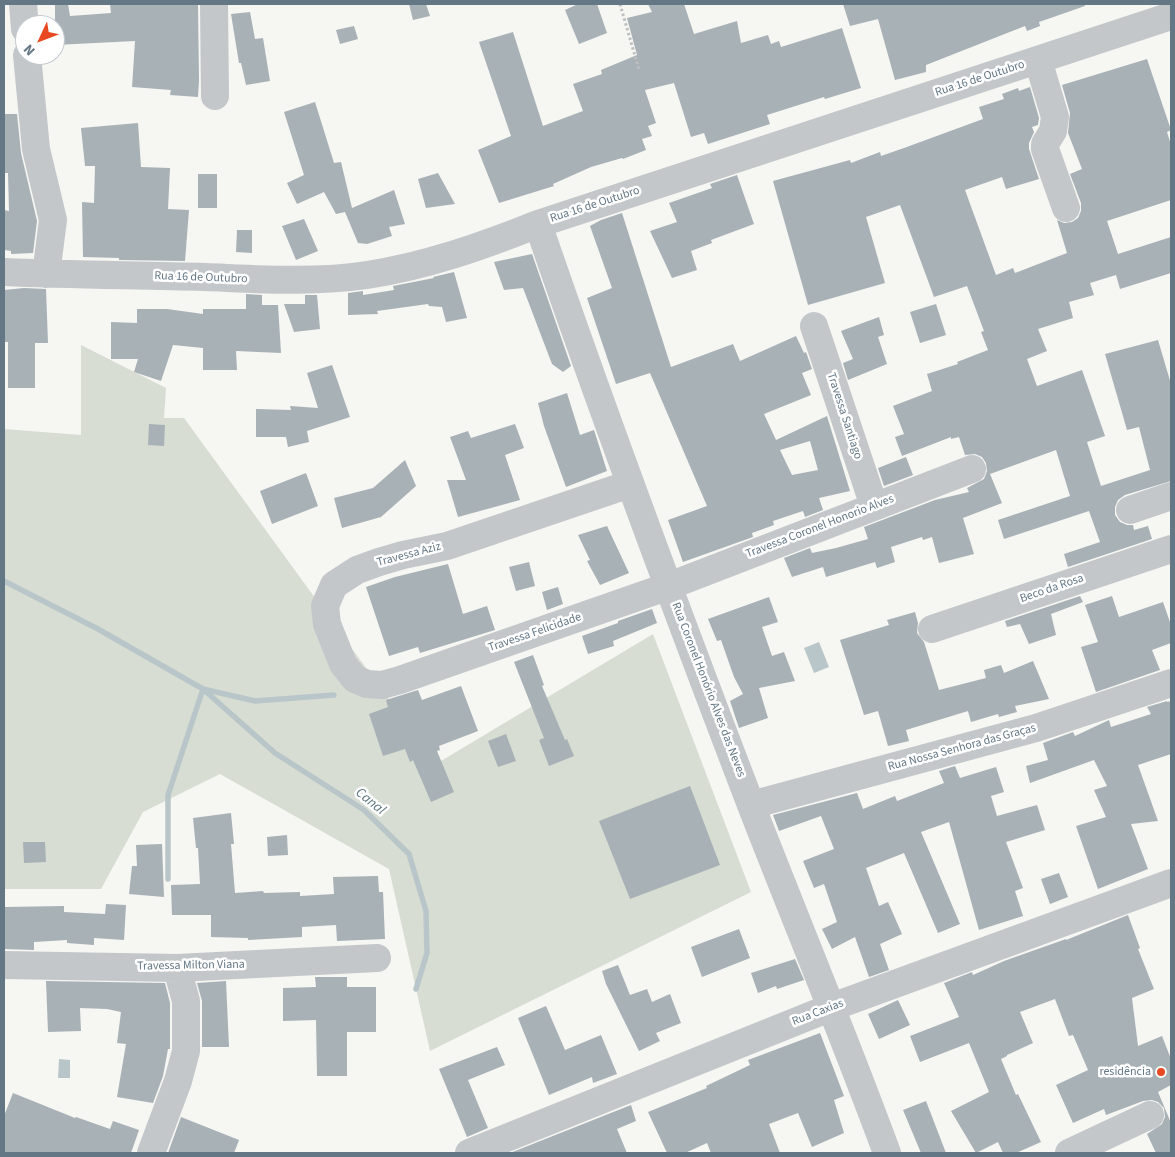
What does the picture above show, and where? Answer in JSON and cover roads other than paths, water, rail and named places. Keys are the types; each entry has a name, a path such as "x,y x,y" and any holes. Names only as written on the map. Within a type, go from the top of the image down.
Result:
{"street":[{"path":"214,4 215,96"},
{"name":"Rua 16 de Outubro","path":"4,272 275,280 367,275 422,263 482,246 538,224 1167,16"},
{"path":"1038,60 1055,117 1053,131 1045,144 1045,150 1066,208"},
{"path":"29,65 36,149 54,220 46,274"},
{"name":"Rua Coronel Honório Alves das Neves","path":"538,224 593,385 630,484 751,805 832,1007 887,1153"},
{"name":"Travessa Santiago","path":"814,326 874,506"},
{"name":"Travessa Coronel Honorio Alves","path":"669,586 972,469"},
{"name":"Travessa Aziz","path":"400,680 382,685 367,684 354,679 343,664 327,624 324,606 334,585 357,570 379,562 447,546 630,484"},
{"path":"1130,510 1171,496"},
{"name":"Beco da Rosa","path":"932,629 1171,549"},
{"name":"Travessa Felicidade","path":"400,680 669,586"},
{"name":"Rua Nossa Senhora das Graças","path":"751,805 1036,728 1171,683"},
{"name":"Rua Caxias","path":"470,1153 832,1007 1171,883"},
{"name":"Travessa Milton Viana","path":"4,965 177,968 377,958"},
{"path":"151,1153 178,1082 186,1051 186,1001 177,968"},
{"path":"1069,1153 1150,1115"}],"waterway":[{"name":"Canal","path":"4,581 98,629 203,689 275,753 364,810 409,854 426,911 427,953 416,989"},
{"name":"Canal","path":"168,879 168,795 203,689 255,701 334,695"}],"place":[{"name":"residência","path":"1161,1072"}]}
